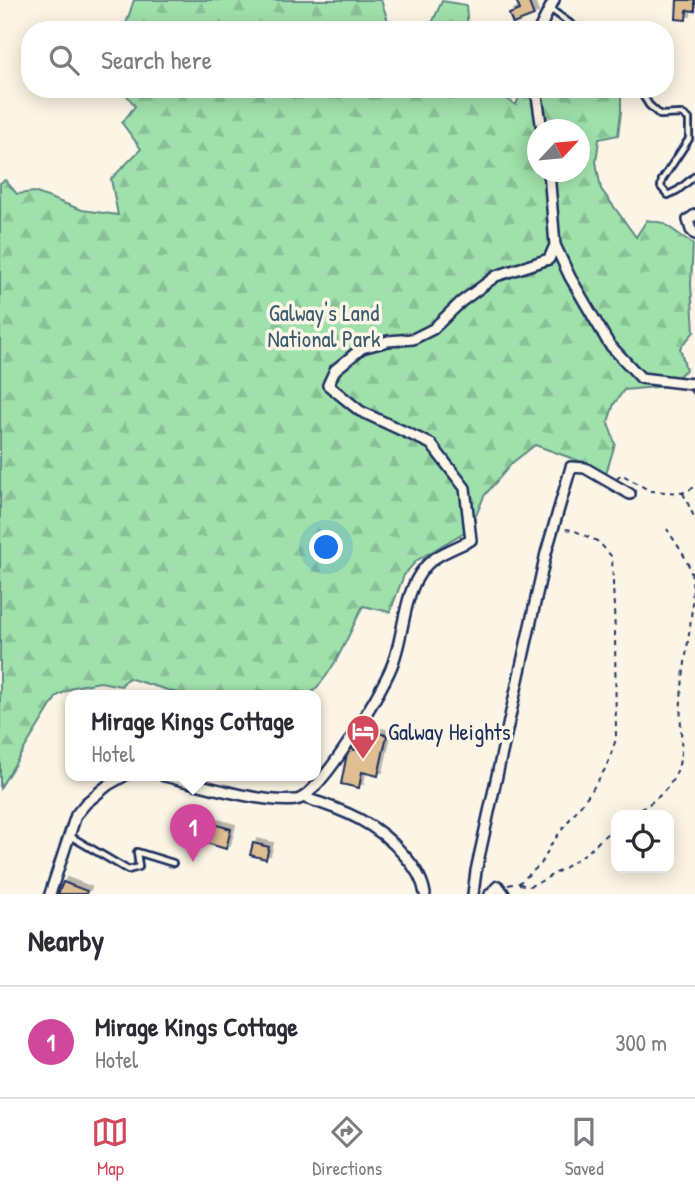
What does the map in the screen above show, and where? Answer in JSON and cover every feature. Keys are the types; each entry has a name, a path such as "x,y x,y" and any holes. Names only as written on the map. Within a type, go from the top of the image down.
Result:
{"street":[{"path":"543,21 551,4"},
{"path":"537,98 540,119"},
{"path":"550,182 555,245 570,277 609,344 641,378 691,384 695,382"},
{"path":"695,215 688,220 695,234"},
{"path":"321,778 374,702 392,666 414,585 425,567 434,559 471,540 465,488 431,444 359,411 328,385 335,370 362,348 388,341 413,339 433,329 461,302 496,276 550,259 555,245"},
{"path":"472,894 517,685 571,467 585,468 630,495"},
{"path":"50,894 76,815 86,803 115,781"},
{"path":"186,781 267,799 304,798 345,811 369,823 392,841 410,862 424,885 425,894"},
{"path":"304,798 319,781"},
{"path":"491,894 501,890"}],"lane":[{"path":"551,4 569,21"},
{"path":"645,98 660,115 682,114 689,118 689,139 662,180 661,187 668,195 695,176"},
{"path":"70,836 128,870 139,867 137,852 173,863"}],"path":[{"path":"613,485 621,474 649,491 682,492 695,487"},
{"path":"682,492 695,519"},
{"path":"501,890 519,883 541,864 552,843 607,766 616,739 612,557 598,542 573,530 554,528"},
{"path":"640,810 668,788 678,769 681,699 694,593 688,562 667,529"},
{"path":"691,626 695,623"},
{"path":"519,883 529,886 536,884 564,868 589,851 611,830"}],"green space":[{"path":"134,0 381,0 388,21 127,21"},
{"path":"442,1 466,5 467,21 433,21"},
{"name":"Galway's Land National Park","path":"129,98 505,98 516,105 519,98 621,98 618,135 599,139 596,162 601,189 636,237 647,220 663,223 693,244 691,284 694,332 680,348 686,370 667,386 624,390 614,404 608,422 615,444 605,477 582,462 535,445 512,463 484,496 471,528 416,561 404,575 390,612 363,606 332,667 314,690 167,690 128,678 121,686 100,682 74,687 57,696 0,788 0,183 5,180 17,194 34,192 82,210 118,215 111,179 141,149 122,123 135,106"}],"building":[{"path":"516,0 528,0 534,16 512,21 509,14 520,10"},
{"path":"677,0 695,0 695,11 687,10 686,20 676,19"},
{"name":"Galway Heights","path":"359,729 387,735 378,776 362,772 359,788 341,784 348,748 355,750"},
{"path":"189,817 231,829 226,849 183,836"},
{"path":"253,843 269,847 266,859 250,855"},
{"path":"63,882 87,891 86,894 58,894"}],"place":[{"name":"Galway Heights","path":"363,761"},
{"name":"Mirage Kings Cottage","path":"193,862"}]}
